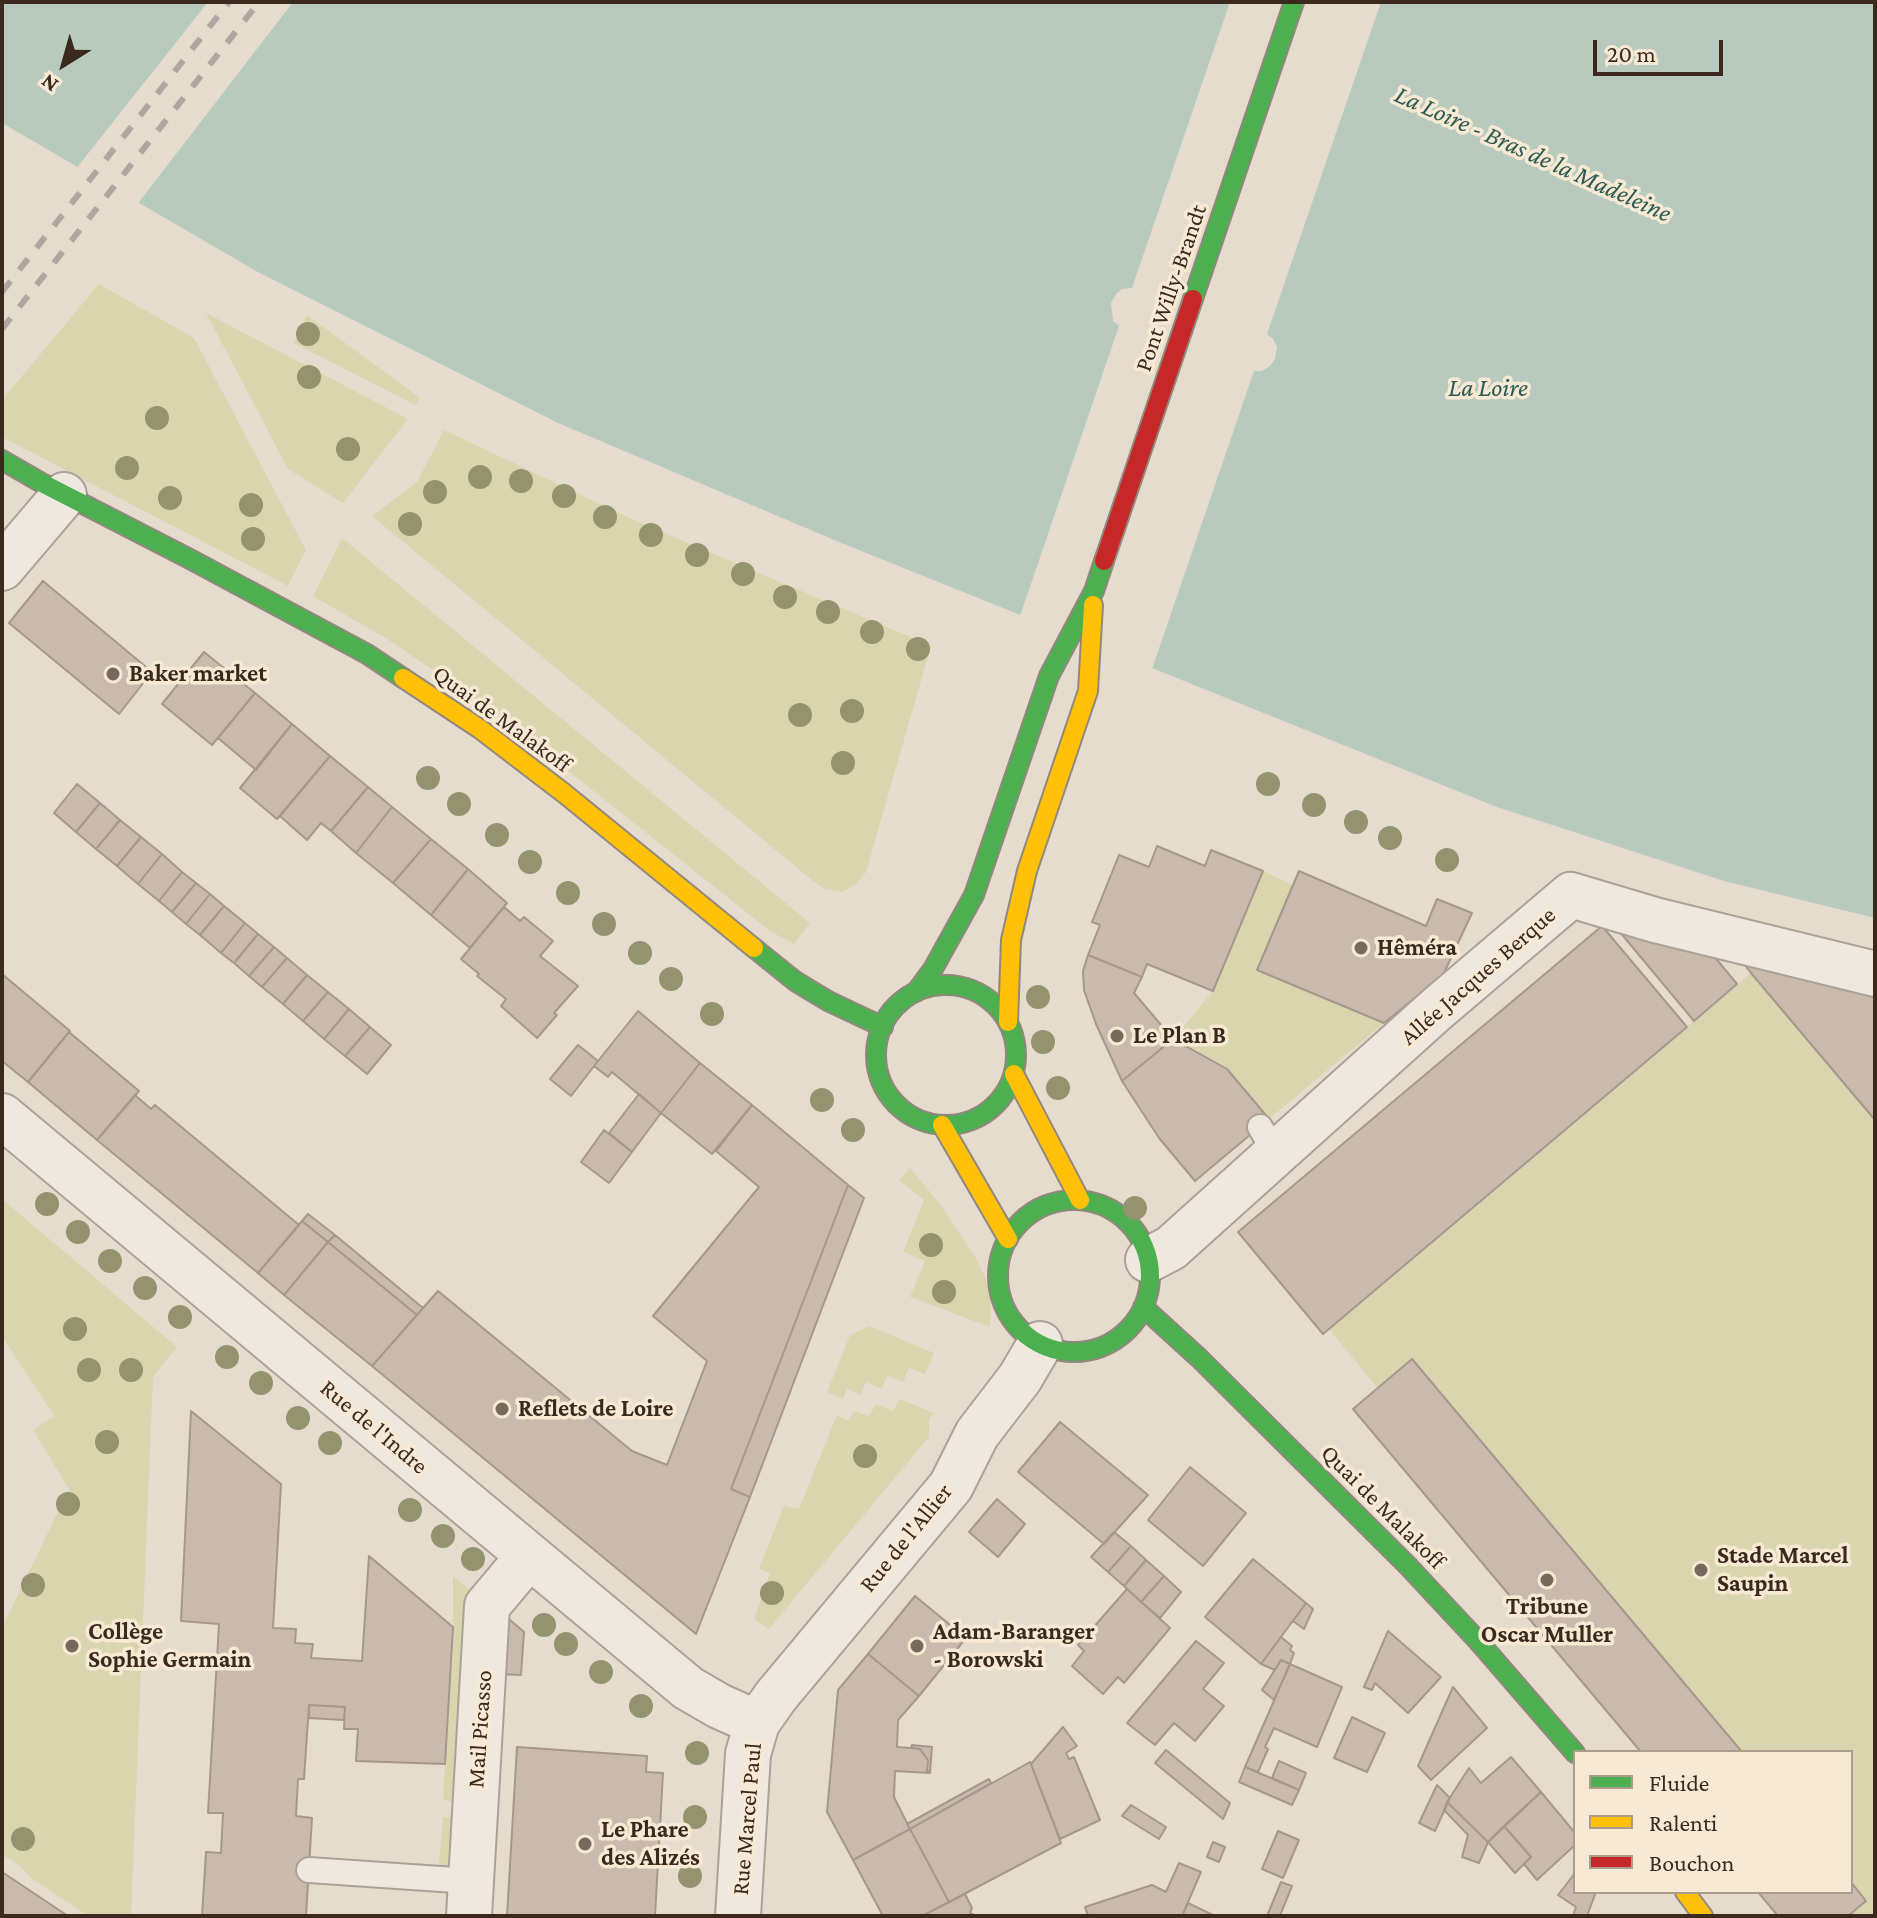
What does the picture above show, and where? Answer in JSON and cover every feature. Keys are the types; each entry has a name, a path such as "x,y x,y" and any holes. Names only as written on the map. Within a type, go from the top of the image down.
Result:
{"main road":[{"name":"Pont Willy-Brandt","path":"916,992 933,969 974,895 1049,676 1094,591 1294,2"},
{"name":"Quai de Malakoff","path":"2,460 367,654 504,747 795,981 828,1001 883,1027"},
{"name":"Pont Willy-Brandt","path":"1008,1022 1011,940 1027,871 1088,691 1094,591"},
{"path":"941,986 968,990 991,1002 1008,1022 1015,1042 1014,1074 1005,1094 991,1109 973,1120 942,1125 916,1118 887,1092 877,1067 878,1040 896,1007 916,992 941,986"},
{"path":"1014,1074 1080,1200"},
{"path":"942,1125 1008,1239"},
{"path":"1080,1200 1111,1210 1135,1231 1148,1260 1148,1292 1132,1324 1117,1338 1099,1347 1080,1351 1060,1350 1040,1344 1019,1327 1004,1304 998,1278 999,1264 1008,1239 1026,1217 1043,1206 1080,1200"},
{"name":"Quai de Malakoff","path":"1143,1307 1199,1358 1408,1566 1573,1751"},
{"path":"1686,1894 1703,1916"}],"street":[{"path":"2,568 64,495"},
{"name":"Allée Jacques Berque","path":"1148,1260 1171,1248 1276,1140 1571,895 1655,920 1875,974"},
{"name":"Rue de l'Indre","path":"2,1116 688,1688 757,1723"},
{"name":"Rue de l'Allier","path":"757,1723 951,1486 977,1434 1020,1378 1040,1344"},
{"name":"Mail Picasso","path":"469,1899 487,1606 529,1556"},
{"name":"Rue Marcel Paul","path":"738,1916 748,1754 757,1723"}],"lane":[{"path":"309,1870 469,1899"}],"shaded area":[{"path":"99,284 194,338 306,550 288,586 2,437 2,400"},
{"path":"206,313 408,419 343,503 288,469"},
{"path":"307,315 420,398 415,405 294,343"},
{"path":"444,430 634,520 931,646 866,872 856,884 843,892 824,889 813,881 372,516 417,482"},
{"path":"342,538 810,923 794,944 770,931 489,708 387,639 313,596"},
{"path":"1263,871 1293,885 1258,971 1384,1023 1269,1119 1227,1069 1173,1039 1213,991"},
{"name":"Stade Marcel Saupin","path":"1751,973 1875,1120 1875,1916 1812,1916 1848,1894 1853,1894 1853,1750 1675,1750 1329,1329"},
{"path":"910,1168 940,1204 976,1258 989,1290 990,1327 910,1297 925,1261 903,1252 924,1200 899,1180"},
{"name":"Collège Sophie Germain","path":"2,1199 177,1347 153,1377 131,1916 88,1916 31,1878 2,1854 2,1628 69,1489 33,1430 54,1416 2,1336"},
{"path":"869,1326 934,1353 925,1374 909,1368 903,1382 887,1376 882,1389 866,1382 861,1395 847,1389 843,1399 827,1392 850,1335"},
{"path":"899,1399 934,1413 929,1420 929,1437 769,1629 754,1619 770,1573 759,1569 784,1505 799,1509 837,1415 848,1421 854,1411 869,1416 876,1404 893,1411"},
{"path":"453,1576 474,1593 462,1803 443,1800"},
{"path":"443,1817 462,1818 457,1867 439,1865"}],"water":[{"name":"La Loire","path":"2,2 1875,2 1875,918 1724,881 1497,807 839,542 558,423 256,271 2,123"}],"pier":[{"path":"208,2 293,2 136,206 75,170"},
{"path":"1230,2 1381,2 1267,334 1277,347 1275,359 1262,371 1254,371 1151,672 1019,619 1119,326 1113,321 1111,303 1122,289 1132,288"}],"building":[{"path":"43,581 152,672 119,714 9,623"},
{"path":"204,652 255,693 212,745 162,704"},
{"path":"255,693 292,724 256,770 218,738"},
{"path":"292,724 330,756 277,819 240,788"},
{"path":"330,756 368,787 331,831 321,823 307,840 280,816"},
{"path":"77,784 100,803 76,832 54,813"},
{"path":"368,787 392,807 356,853 331,831"},
{"path":"100,803 120,820 96,849 76,832"},
{"path":"392,807 431,839 393,883 356,853"},
{"path":"120,820 141,837 117,866 96,849"},
{"path":"141,837 162,854 138,884 117,866"},
{"path":"431,839 468,869 431,915 393,883"},
{"path":"1157,846 1205,866 1211,850 1263,871 1213,991 1147,964 1142,977 1088,955 1100,925 1092,922 1119,855 1149,867"},
{"path":"162,854 182,872 159,901 138,884"},
{"path":"468,869 507,903 470,948 431,915"},
{"name":"Hêméra","path":"1299,871 1426,926 1437,899 1472,913 1443,975 1384,1023 1257,970"},
{"path":"182,872 196,883 172,912 159,901"},
{"path":"196,883 210,894 186,924 172,912"},
{"path":"210,894 224,906 200,935 186,924"},
{"path":"224,906 245,923 221,953 200,935"},
{"path":"504,907 520,921 524,917 553,941 540,956 578,986 537,1038 501,1006 506,999 461,959"},
{"path":"245,923 258,934 234,963 221,953"},
{"path":"1614,925 1708,949 1737,984 1694,1021"},
{"path":"1602,926 1687,1027 1323,1334 1238,1232"},
{"path":"258,934 274,947 249,976 234,963"},
{"path":"274,947 287,958 262,987 249,976"},
{"path":"1088,955 1142,977 1134,993 1173,1039 1122,1081 1084,990 1083,971"},
{"path":"287,958 307,975 283,1004 262,987"},
{"path":"1745,962 1875,995 1875,1120 1751,973"},
{"path":"2,974 70,1031 28,1082 2,1061"},
{"path":"307,975 328,992 303,1021 283,1004"},
{"path":"328,992 349,1009 324,1039 303,1021"},
{"path":"349,1009 370,1027 345,1056 324,1039"},
{"path":"638,1011 700,1063 661,1113 612,1072 608,1077 594,1066"},
{"path":"370,1027 391,1045 367,1074 345,1056"},
{"path":"69,1032 139,1091 97,1140 28,1082"},
{"path":"1173,1039 1227,1069 1269,1119 1195,1181 1159,1138 1122,1081"},
{"path":"578,1045 598,1061 571,1096 550,1079"},
{"path":"700,1063 752,1105 712,1154 661,1113"},
{"path":"639,1094 661,1113 632,1152 609,1133"},
{"path":"135,1095 151,1109 155,1105 299,1225 258,1273 97,1140"},
{"name":"Reflets de Loire","path":"752,1105 848,1185 731,1489 750,1497 696,1634 372,1366 438,1291 632,1451 667,1465 707,1361 653,1316 759,1187 716,1151"},
{"path":"604,1130 632,1152 609,1183 581,1162"},
{"path":"848,1185 864,1198 750,1497 731,1489"},
{"path":"308,1214 335,1235 328,1242 302,1221"},
{"path":"302,1221 328,1242 284,1295 258,1273"},
{"path":"335,1235 423,1308 417,1315 328,1242"},
{"path":"328,1242 417,1315 372,1366 284,1295"},
{"name":"Tribune Oscar Muller","path":"1412,1359 1740,1750 1639,1750 1353,1409"},
{"path":"191,1411 281,1484 273,1628 296,1629 295,1643 313,1644 311,1658 362,1661 369,1556 453,1627 445,1764 356,1761 358,1729 344,1729 345,1707 309,1705 304,1779 298,1779 296,1816 312,1818 306,1916 202,1916 206,1852 221,1853 223,1813 208,1813 219,1624 181,1621"},
{"path":"1060,1422 1148,1495 1104,1544 1018,1472"},
{"path":"1190,1467 1246,1513 1203,1566 1148,1520"},
{"path":"997,1499 1025,1524 998,1557 969,1532"},
{"path":"1114,1532 1131,1546 1108,1572 1091,1557"},
{"path":"1131,1546 1146,1560 1124,1586 1108,1572"},
{"path":"1253,1559 1306,1603 1261,1664 1205,1617"},
{"path":"1146,1560 1164,1576 1141,1602 1124,1586"},
{"path":"1164,1576 1181,1592 1160,1618 1141,1602"},
{"path":"1127,1589 1170,1628 1124,1683 1118,1677 1103,1694 1072,1666 1084,1651 1078,1645"},
{"name":"Adam-Baranger - Borowski","path":"915,1596 966,1638 919,1696 868,1654"},
{"path":"1306,1603 1313,1609 1304,1629 1293,1621"},
{"path":"502,1613 524,1632 521,1675 498,1674"},
{"path":"1388,1631 1441,1677 1408,1713 1375,1683 1372,1690 1364,1687"},
{"path":"1281,1637 1292,1646 1290,1650 1294,1653 1290,1664 1281,1660 1275,1670 1261,1664"},
{"path":"1196,1641 1224,1663 1203,1689 1224,1706 1195,1741 1174,1723 1155,1745 1127,1723"},
{"path":"868,1654 919,1696 898,1720 897,1747 911,1748 912,1745 912,1748 920,1749 928,1760 927,1771 930,1773 895,1771 894,1797 910,1829 853,1860 827,1812 838,1690"},
{"path":"1281,1660 1290,1664 1274,1700 1262,1690"},
{"path":"1290,1664 1342,1687 1317,1747 1274,1728 1258,1772 1245,1767"},
{"path":"1453,1687 1487,1728 1431,1780 1418,1766"},
{"path":"309,1705 345,1707 344,1720 309,1718"},
{"path":"1352,1717 1385,1733 1367,1772 1334,1758"},
{"path":"1063,1727 1077,1746 1066,1753 1069,1759 1074,1757 1100,1820 1060,1839 1031,1764"},
{"path":"912,1745 932,1747 930,1772 927,1771 928,1760 920,1749 912,1748"},
{"name":"Le Phare des Alizés","path":"517,1747 647,1756 646,1772 663,1773 655,1916 507,1916"},
{"path":"1166,1750 1230,1803 1223,1819 1155,1763"},
{"path":"1511,1757 1541,1792 1488,1842 1447,1802 1469,1768 1481,1783"},
{"path":"1279,1761 1306,1773 1299,1790 1272,1778"},
{"path":"1030,1762 1061,1843 949,1902 910,1829"},
{"path":"1245,1767 1299,1790 1292,1805 1239,1782"},
{"path":"989,1779 991,1783 910,1829 907,1824"},
{"path":"1437,1785 1450,1798 1435,1831 1419,1823"},
{"path":"1541,1792 1573,1831 1573,1847 1537,1880 1524,1864 1531,1857 1504,1826"},
{"path":"1447,1802 1488,1842 1479,1863 1462,1857 1468,1835 1444,1810"},
{"path":"1131,1805 1166,1827 1159,1839 1122,1816"},
{"path":"1504,1826 1531,1857 1515,1873 1488,1842"},
{"path":"910,1829 949,1902 922,1916 883,1916 853,1860"},
{"path":"1278,1831 1299,1840 1283,1878 1262,1869"},
{"path":"1213,1842 1225,1847 1219,1862 1207,1857"},
{"path":"1179,1863 1201,1872 1182,1916 1088,1916 1085,1907 1152,1885 1166,1892"},
{"path":"2,1872 68,1916 2,1916"},
{"path":"1573,1876 1573,1894 1595,1894 1587,1916 1573,1916 1576,1907 1558,1895"},
{"path":"1281,1882 1292,1886 1280,1916 1267,1916"},
{"path":"1853,1885 1866,1901 1848,1916 1778,1916 1760,1894 1853,1894"},
{"path":"965,1894 972,1908 970,1913 977,1916 922,1916"},
{"path":"1188,1903 1215,1916 1182,1916"}],"railway":[{"path":"2,292 229,2"},
{"path":"2,329 259,2"}],"traffic: fast":[{"path":"1193,299 1294,2"},
{"path":"2,460 367,654 403,678"},
{"path":"916,992 933,969 974,895 1049,676 1094,591 1104,561"},
{"path":"754,948 795,981 828,1001 883,1027"},
{"path":"946,985 973,991 995,1006 1010,1028 1016,1055 1010,1082 995,1104 973,1119 946,1125 919,1119 897,1104 882,1082 876,1055 882,1028 897,1006 919,991 946,985"},
{"path":"1074,1200 1103,1206 1127,1223 1144,1247 1150,1276 1144,1305 1127,1329 1103,1346 1074,1352 1045,1346 1021,1329 1004,1305 998,1276 1004,1247 1021,1223 1045,1206 1074,1200"},
{"path":"1143,1307 1199,1358 1408,1566 1573,1751"}],"traffic: slow":[{"path":"1008,1022 1011,940 1027,871 1088,691 1093,605"},
{"path":"403,678 480,729 565,794 754,948"},
{"path":"1014,1074 1080,1200"},
{"path":"942,1125 1008,1239"},
{"path":"1686,1894 1703,1916"}],"traffic: jam":[{"path":"1104,561 1193,299"}],"place":[{"name":"Baker market","path":"113,674"},
{"name":"Hêméra","path":"1361,948"},
{"name":"Le Plan B","path":"1117,1036"},
{"name":"Reflets de Loire","path":"502,1409"},
{"name":"Stade Marcel Saupin","path":"1701,1570"},
{"name":"Tribune Oscar Muller","path":"1547,1580"},
{"name":"Collège Sophie Germain","path":"72,1646"},
{"name":"Adam-Baranger - Borowski","path":"917,1646"},
{"name":"Le Phare des Alizés","path":"585,1844"}],"water label":[{"name":"La Loire - Bras de la Madeleine","path":"1533,154"}]}
